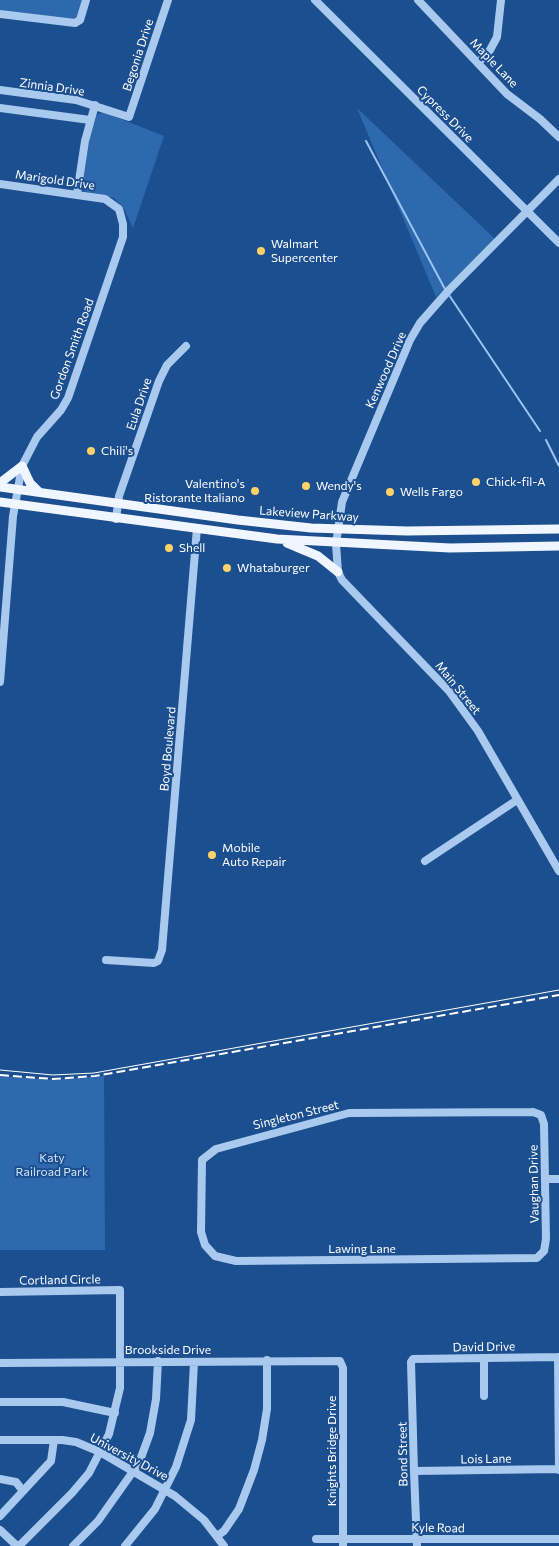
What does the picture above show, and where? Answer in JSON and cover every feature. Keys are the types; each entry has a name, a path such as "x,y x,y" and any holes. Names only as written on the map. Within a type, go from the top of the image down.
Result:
{"main road":[{"path":"0,483 22,466 30,483 40,493"},
{"name":"Lakeview Parkway","path":"0,487 203,516 337,530 559,529"},
{"path":"0,502 116,519 277,539 336,544 465,548 559,546"},
{"path":"193,514 197,528"},
{"path":"197,528 203,516"},
{"path":"511,530 511,547"},
{"path":"277,539 318,556 338,572"}],"street":[{"path":"0,14 75,23 80,20 86,0"},
{"name":"Begonia Drive","path":"129,117 168,0"},
{"name":"Cypress Drive","path":"315,0 559,243"},
{"name":"Maple Lane","path":"418,0 507,94 540,119 559,137"},
{"path":"478,63 490,50 497,37 501,0"},
{"name":"Zinnia Drive","path":"0,90 76,100 129,117"},
{"path":"77,194 85,141 95,105"},
{"path":"0,108 90,120"},
{"name":"Kenwood Drive","path":"337,530 342,502 410,340 420,324 460,279 559,179"},
{"name":"Marigold Drive","path":"0,184 105,199 119,209 123,224 118,251"},
{"name":"Gordon Smith Road","path":"0,682 14,504 22,466 37,437 62,410 68,398 118,251"},
{"name":"Eula Drive","path":"116,519 118,504 162,374 173,358 186,346"},
{"name":"Boyd Boulevard","path":"106,960 149,963 158,961 162,950 197,528"},
{"path":"337,530 338,572"},
{"name":"Main Street","path":"338,572 342,580 361,601 449,691 478,731 559,871"},
{"path":"425,861 517,800"},
{"name":"Vaughan Drive","path":"534,1112 544,1119 545,1248 543,1254 538,1258"},
{"name":"Singleton Street","path":"201,1232 202,1160 216,1149 228,1144 348,1114 534,1112"},
{"path":"545,1179 559,1179"},
{"name":"Lawing Lane","path":"201,1232 205,1245 215,1256 236,1262 538,1258"},
{"name":"Cortland Circle","path":"0,1292 120,1290 120,1361"},
{"path":"558,1357 559,1469"},
{"name":"David Drive","path":"412,1362 413,1359 558,1357"},
{"path":"484,1359 484,1396"},
{"path":"217,1536 224,1531 239,1508 254,1470 262,1440 267,1409 266,1360"},
{"name":"Brookside Drive","path":"0,1363 336,1360"},
{"name":"Knights Bridge Drive","path":"336,1360 342,1363 343,1368 343,1542"},
{"path":"0,1530 18,1546 72,1493 89,1473 116,1413 120,1388 120,1361"},
{"path":"73,1546 98,1521 134,1471 150,1433 156,1399 158,1361"},
{"path":"124,1546 140,1530 176,1467 191,1420 194,1362"},
{"name":"Bond Street","path":"412,1362 417,1543"},
{"path":"0,1402 63,1402 116,1413"},
{"name":"University Drive","path":"0,1440 76,1442 100,1452 165,1489 195,1512 224,1546"},
{"path":"0,1516 51,1461 54,1440"},
{"name":"Lois Lane","path":"414,1471 559,1469"},
{"path":"0,1479 16,1482 23,1491"},
{"name":"Kyle Road","path":"316,1539 343,1542 417,1543 496,1543 559,1539"}],"green space":[{"path":"0,0 83,0 75,20 0,10"},
{"path":"357,108 495,239 436,297"},
{"path":"103,112 164,136 133,228 123,207 114,198 86,192 82,189 89,139 97,115"},
{"name":"Katy Railroad Park","path":"0,1076 53,1080 104,1076 105,1250 0,1250"}],"waterway":[{"path":"366,141 446,291"},
{"path":"449,295 540,431"},
{"path":"546,440 559,466"}],"tram line":[{"path":"0,1070 53,1075 94,1073 559,990"}],"railway":[{"path":"0,1075 53,1079 95,1076 559,995"}],"place":[{"name":"Walmart Supercenter","path":"261,251"},
{"name":"Chili's","path":"91,451"},
{"name":"Chick-fil-A","path":"476,482"},
{"name":"Wendy's","path":"306,486"},
{"name":"Valentino's Ristorante Italiano","path":"255,491"},
{"name":"Wells Fargo","path":"390,492"},
{"name":"Shell","path":"169,548"},
{"name":"Whataburger","path":"227,568"},
{"name":"Mobile Auto Repair","path":"212,855"}]}
